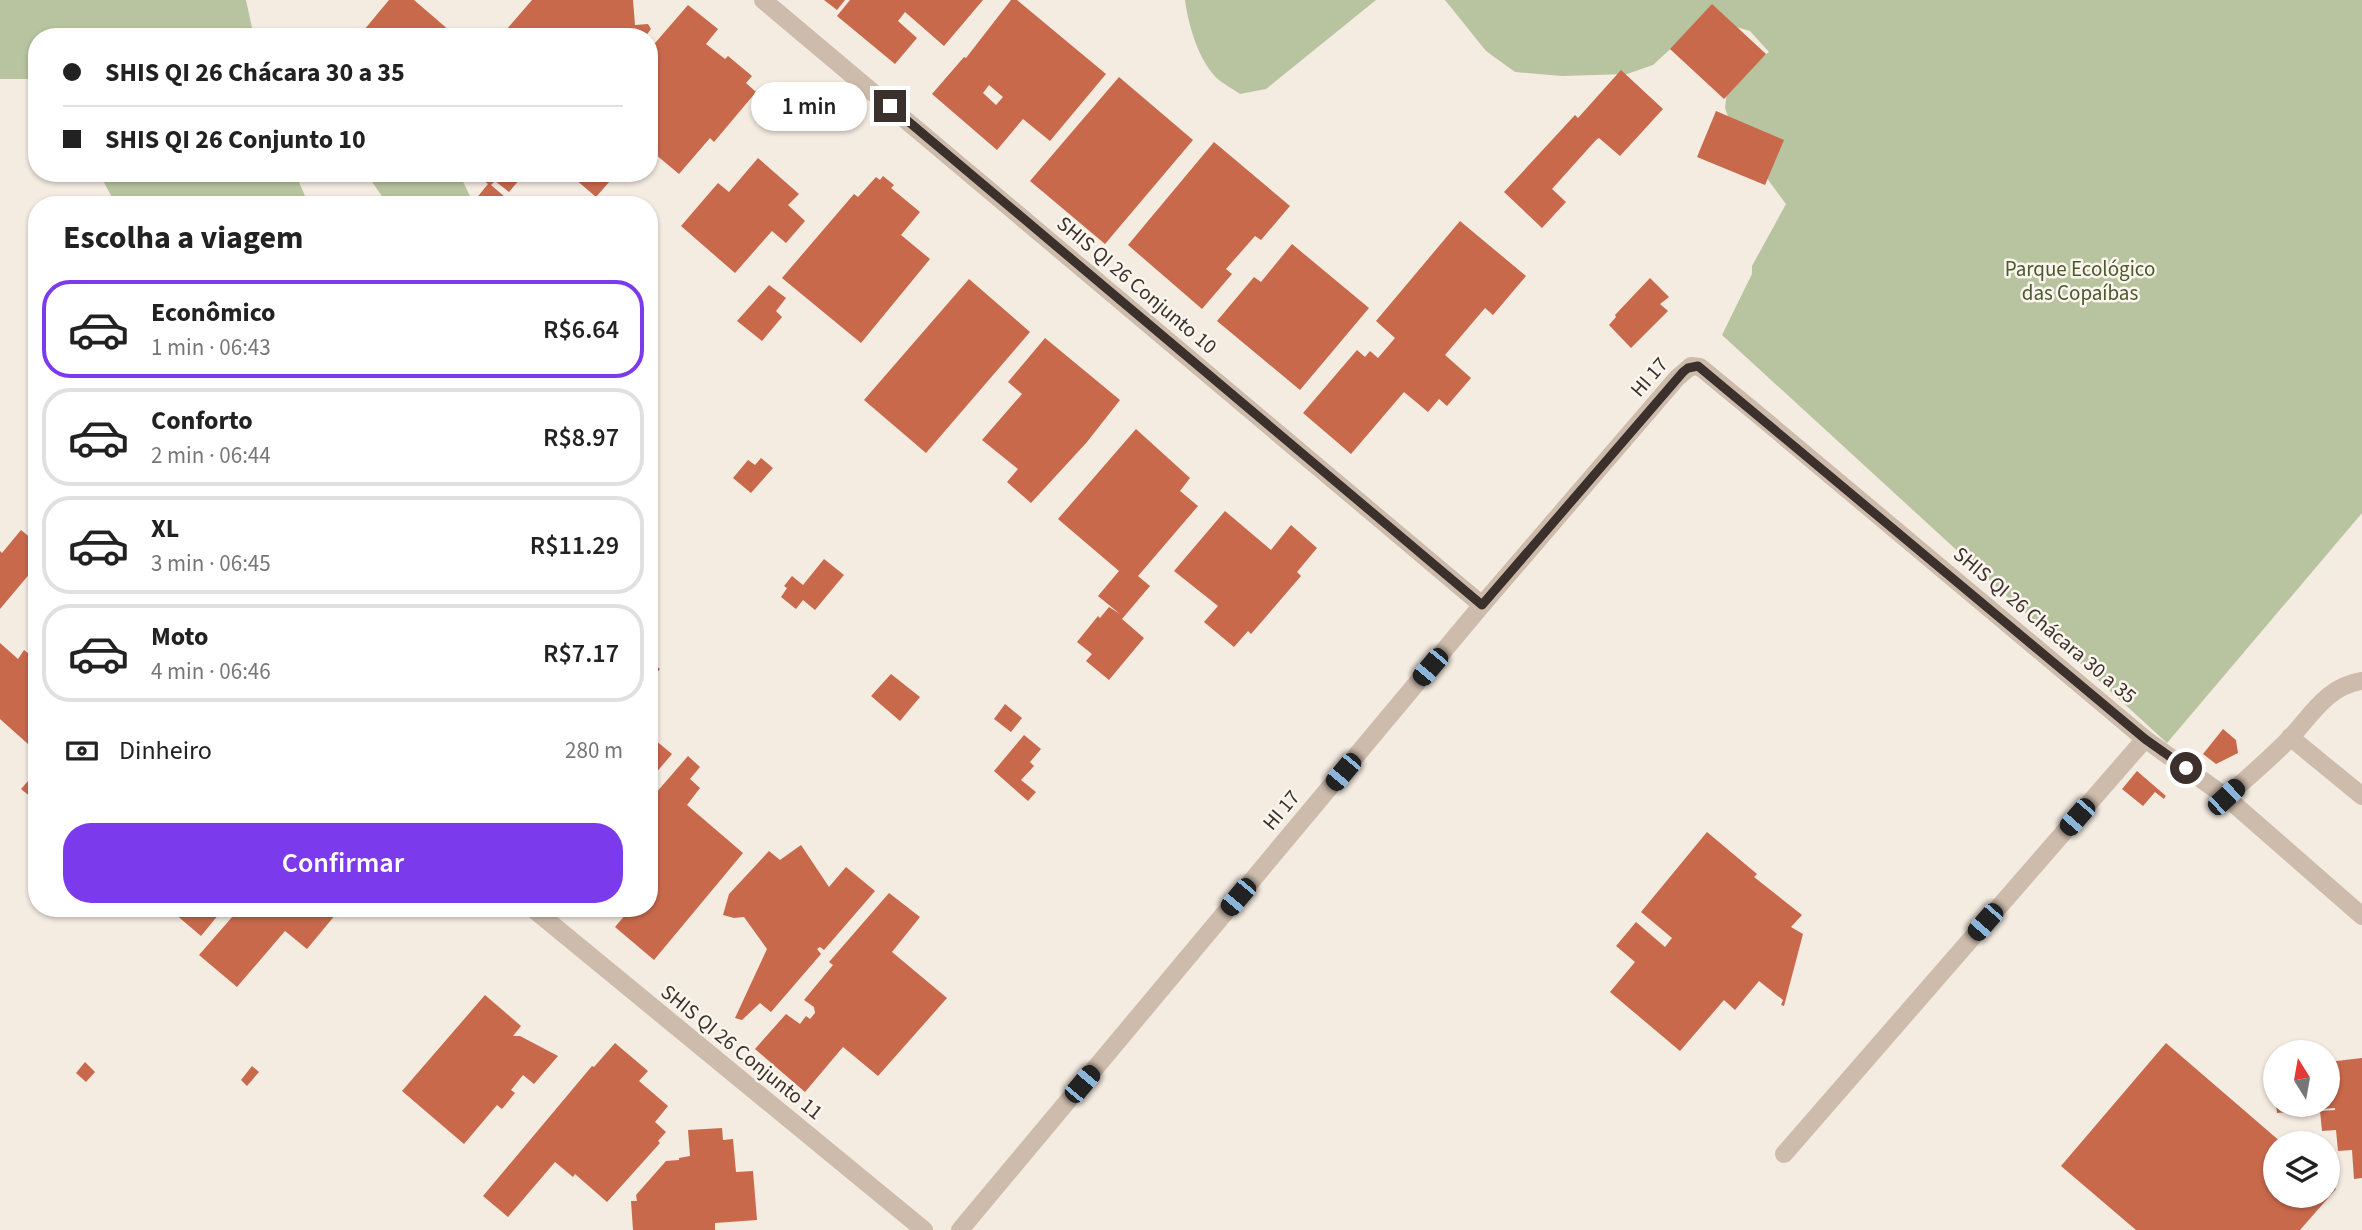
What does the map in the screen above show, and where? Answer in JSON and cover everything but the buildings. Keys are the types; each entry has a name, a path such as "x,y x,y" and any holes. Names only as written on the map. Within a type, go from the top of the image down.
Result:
{"street":[{"name":"SHIS QI 26 Conjunto 10","path":"763,0 1482,605"},
{"name":"HI 17","path":"960,1230 1482,605 1683,372 1691,366 1700,367"},
{"name":"SHIS QI 26 Chácara 30 a 35","path":"1700,367 2145,739 2226,797 2362,916"},
{"path":"2226,797 2290,737 2323,700 2338,689 2362,681"},
{"path":"2290,737 2362,796"},
{"path":"1784,1154 2145,739"},
{"name":"SHIS QI 26 Conjunto 11","path":"543,917 924,1230"}],"green space":[{"path":"0,0 246,0 252,28 28,28 28,79 0,79"},
{"path":"1185,0 1376,0 1266,89 1240,94 1219,80 1202,58 1188,19"},
{"name":"Parque Ecológico das Copaíbas","path":"1445,0 2362,0 2362,513 2167,743 1722,335 1752,274 1752,266 1786,204 1735,135 1725,108 1728,81 1769,52 1750,31 1719,22 1691,30 1653,65 1627,74 1562,76 1515,72 1486,51"},
{"path":"104,182 299,182 305,196 111,196"},
{"path":"372,182 463,182 470,196 382,196"}],"route":[{"path":"890,106 1482,605 1683,372 1695,365 1756,412 2145,739 2186,768"}]}
